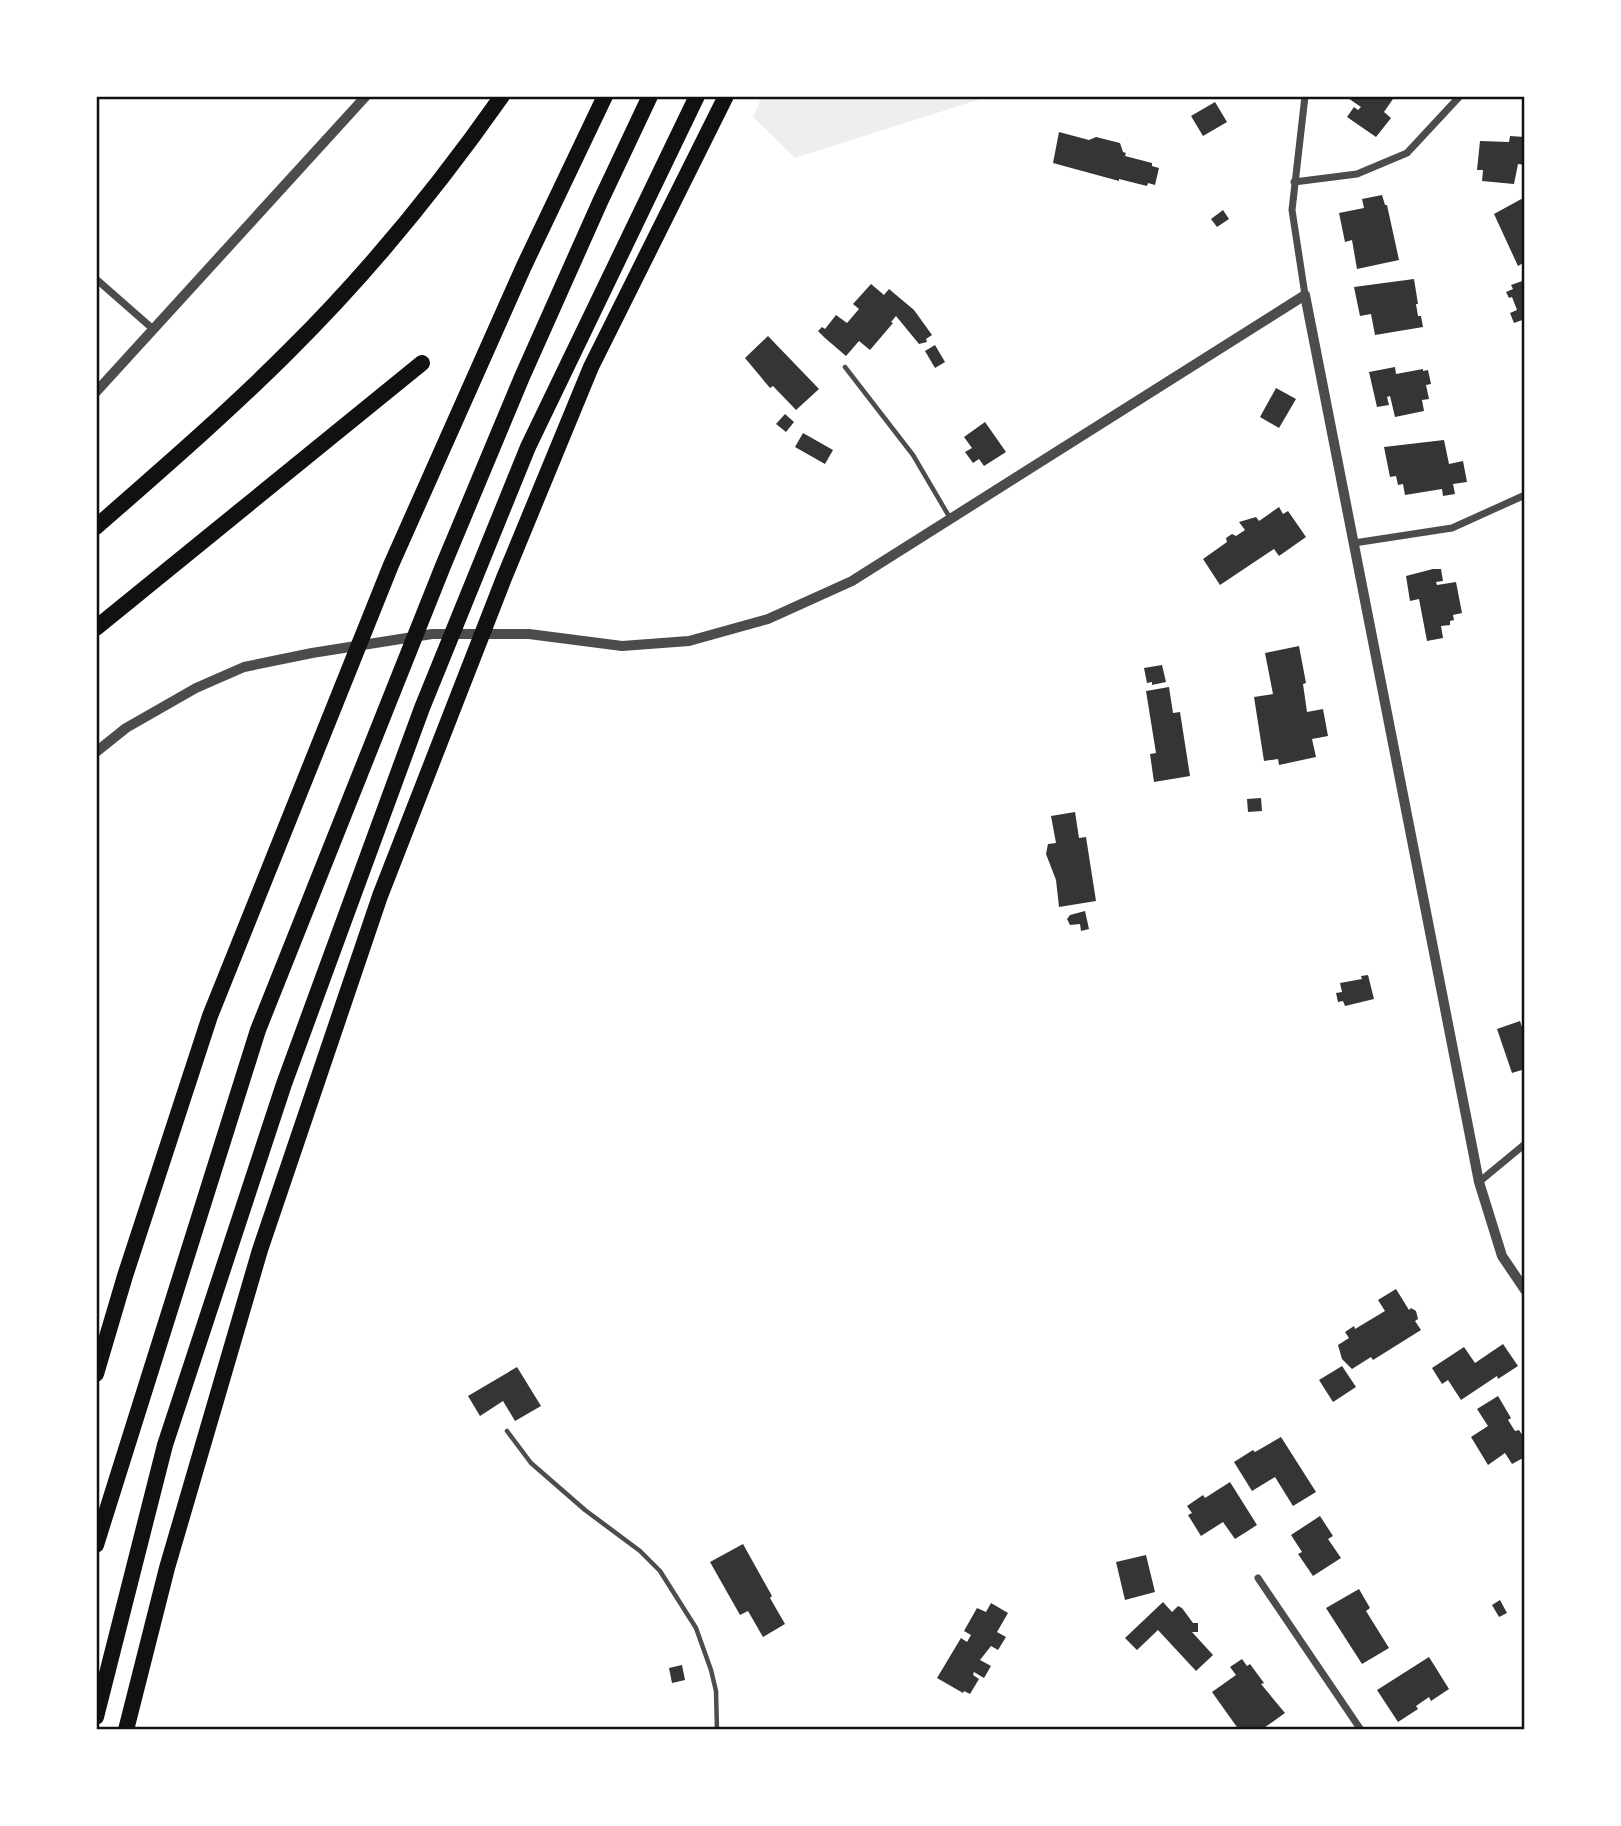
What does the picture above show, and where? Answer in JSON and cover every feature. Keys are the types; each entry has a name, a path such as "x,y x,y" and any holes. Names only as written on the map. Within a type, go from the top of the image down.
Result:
{"highway":[{"path":"96,527 240,398 334,304 408,218 502,96"},
{"path":"96,1374 125,1276 210,1016 391,565 524,266 605,96"},
{"path":"96,1545 258,1030 443,566 522,377 650,96"},
{"path":"96,1717 165,1446 284,1084 422,708 528,447 697,96"},
{"path":"126,1730 167,1568 260,1250 380,897 504,578 592,368 726,96"},
{"path":"96,628 422,363"}],"street":[{"path":"96,392 366,96"},
{"path":"1305,96 1292,210 1305,295 1479,1182 1502,1256 1525,1290"},
{"path":"1294,182 1357,174 1407,153 1460,96"},
{"path":"96,279 153,329"},
{"path":"96,752 126,728 196,688 244,667 312,653 432,634 529,634 622,646 697,639 768,619 852,581 1305,295"},
{"path":"1354,543 1452,528 1525,495"},
{"path":"1479,1182 1525,1144"},
{"path":"1258,1578 1361,1730"}],"lane":[{"path":"845,367 914,455 951,519"},
{"path":"507,1431 531,1463 585,1510 640,1551 660,1571 696,1628 716,1691 718,1730"}],"shaded area":[{"path":"762,96 990,96 795,158 753,117"}],"building":[{"path":"1345,96 1395,96 1384,112 1391,118 1376,137 1347,117 1354,107 1358,110 1361,107"},
{"path":"1215,102 1227,122 1203,136 1191,116"},
{"path":"1059,132 1089,140 1096,137 1120,143 1125,156 1152,163 1152,166 1159,168 1155,185 1119,181 1053,163"},
{"path":"1510,136 1525,137 1525,165 1518,164 1514,184 1482,181 1483,170 1477,170 1480,141 1509,142"},
{"path":"1382,195 1387,205 1399,260 1357,269 1352,240 1345,242 1339,213 1364,208 1362,199"},
{"path":"1525,197 1525,262 1518,266 1494,214"},
{"path":"1223,210 1229,219 1217,227 1211,219"},
{"path":"1414,279 1418,316 1421,316 1423,327 1375,335 1371,314 1360,316 1354,287"},
{"path":"1525,280 1525,319 1514,323 1510,313 1517,310 1512,297 1509,298 1506,292 1513,289 1511,285"},
{"path":"871,284 884,295 889,289 914,310 932,335 926,339 927,342 919,344 896,316 870,350 859,341 846,356 818,331 822,327 825,329 836,315 847,323 859,309 853,304"},
{"path":"768,336 819,389 796,410 773,386 770,388 745,358"},
{"path":"935,345 945,362 935,368 925,351"},
{"path":"1395,367 1396,374 1428,370 1431,384 1426,385 1429,399 1422,400 1424,411 1395,417 1390,396 1387,397 1389,405 1377,407 1369,372"},
{"path":"1276,388 1296,399 1279,428 1260,417"},
{"path":"785,414 794,422 786,432 776,424"},
{"path":"985,422 1006,452 984,466 979,459 973,463 965,452 972,448 964,437"},
{"path":"803,433 833,450 825,464 795,447"},
{"path":"1444,440 1449,464 1463,461 1467,482 1453,484 1455,494 1443,496 1442,489 1405,495 1403,484 1398,485 1396,476 1390,477 1384,447"},
{"path":"1279,507 1283,514 1288,511 1306,537 1279,556 1274,549 1220,585 1203,559 1227,542 1226,538 1245,530 1239,522 1256,517 1259,521"},
{"path":"1441,569 1443,581 1436,582 1437,585 1456,582 1462,613 1453,615 1454,620 1450,621 1450,625 1441,626 1443,638 1427,641 1419,599 1410,601 1406,576"},
{"path":"1299,646 1306,683 1303,684 1307,712 1323,709 1328,736 1312,739 1316,757 1279,765 1278,759 1264,761 1254,697 1273,694 1265,653"},
{"path":"1162,665 1166,682 1152,685 1152,682 1147,683 1144,668"},
{"path":"1169,687 1173,713 1180,712 1190,776 1154,782 1150,754 1156,753 1146,691"},
{"path":"1261,798 1262,811 1248,812 1247,799"},
{"path":"1075,812 1079,838 1086,837 1096,901 1059,907 1056,880 1046,854 1048,844 1056,843 1051,816"},
{"path":"1085,911 1089,929 1081,931 1080,924 1070,925 1067,919 1070,915"},
{"path":"1368,975 1374,999 1345,1006 1343,1001 1338,1002 1336,993 1342,992 1340,983 1362,979 1361,976"},
{"path":"1520,1021 1525,1036 1525,1069 1512,1073 1497,1029"},
{"path":"1396,1289 1409,1310 1411,1308 1416,1311 1418,1319 1415,1321 1421,1330 1373,1360 1371,1357 1352,1369 1342,1359 1338,1345 1349,1338 1345,1332 1385,1311 1378,1300"},
{"path":"1503,1344 1518,1366 1498,1379 1497,1376 1461,1400 1448,1380 1442,1384 1432,1368 1464,1347 1475,1363"},
{"path":"1342,1366 1356,1387 1333,1402 1319,1380"},
{"path":"517,1367 541,1406 515,1421 503,1401 480,1416 468,1396"},
{"path":"1498,1396 1511,1418 1508,1420 1515,1431 1519,1430 1525,1439 1525,1457 1512,1464 1505,1453 1488,1465 1471,1437 1488,1426 1477,1409"},
{"path":"1281,1437 1316,1492 1293,1506 1275,1477 1252,1491 1234,1462"},
{"path":"1230,1482 1257,1525 1235,1539 1223,1522 1201,1536 1188,1515 1192,1513 1187,1506"},
{"path":"1320,1516 1333,1536 1328,1539 1341,1558 1313,1576 1298,1554 1302,1552 1291,1535"},
{"path":"743,1544 785,1624 763,1637 748,1611 740,1615 710,1562"},
{"path":"1146,1555 1155,1592 1125,1600 1116,1562"},
{"path":"1359,1589 1370,1608 1366,1611 1389,1648 1362,1664 1326,1608"},
{"path":"1500,1600 1507,1613 1499,1617 1492,1605"},
{"path":"1163,1602 1172,1612 1178,1606 1182,1608 1193,1623 1198,1623 1198,1632 1192,1632 1213,1655 1196,1671 1158,1630 1137,1650 1125,1638"},
{"path":"991,1603 1008,1613 997,1632 1006,1637 998,1650 991,1646 980,1660 991,1666 984,1678 974,1672 973,1675 979,1679 970,1694 964,1691 963,1693 937,1678 961,1638 967,1642 971,1635 964,1631 977,1608 986,1612"},
{"path":"1429,1657 1449,1689 1431,1701 1429,1697 1416,1706 1418,1709 1398,1722 1377,1690"},
{"path":"1242,1659 1247,1666 1250,1664 1264,1683 1261,1684 1285,1713 1261,1730 1239,1730 1212,1692 1236,1675 1230,1667"},
{"path":"682,1665 685,1680 672,1683 669,1668"}]}
